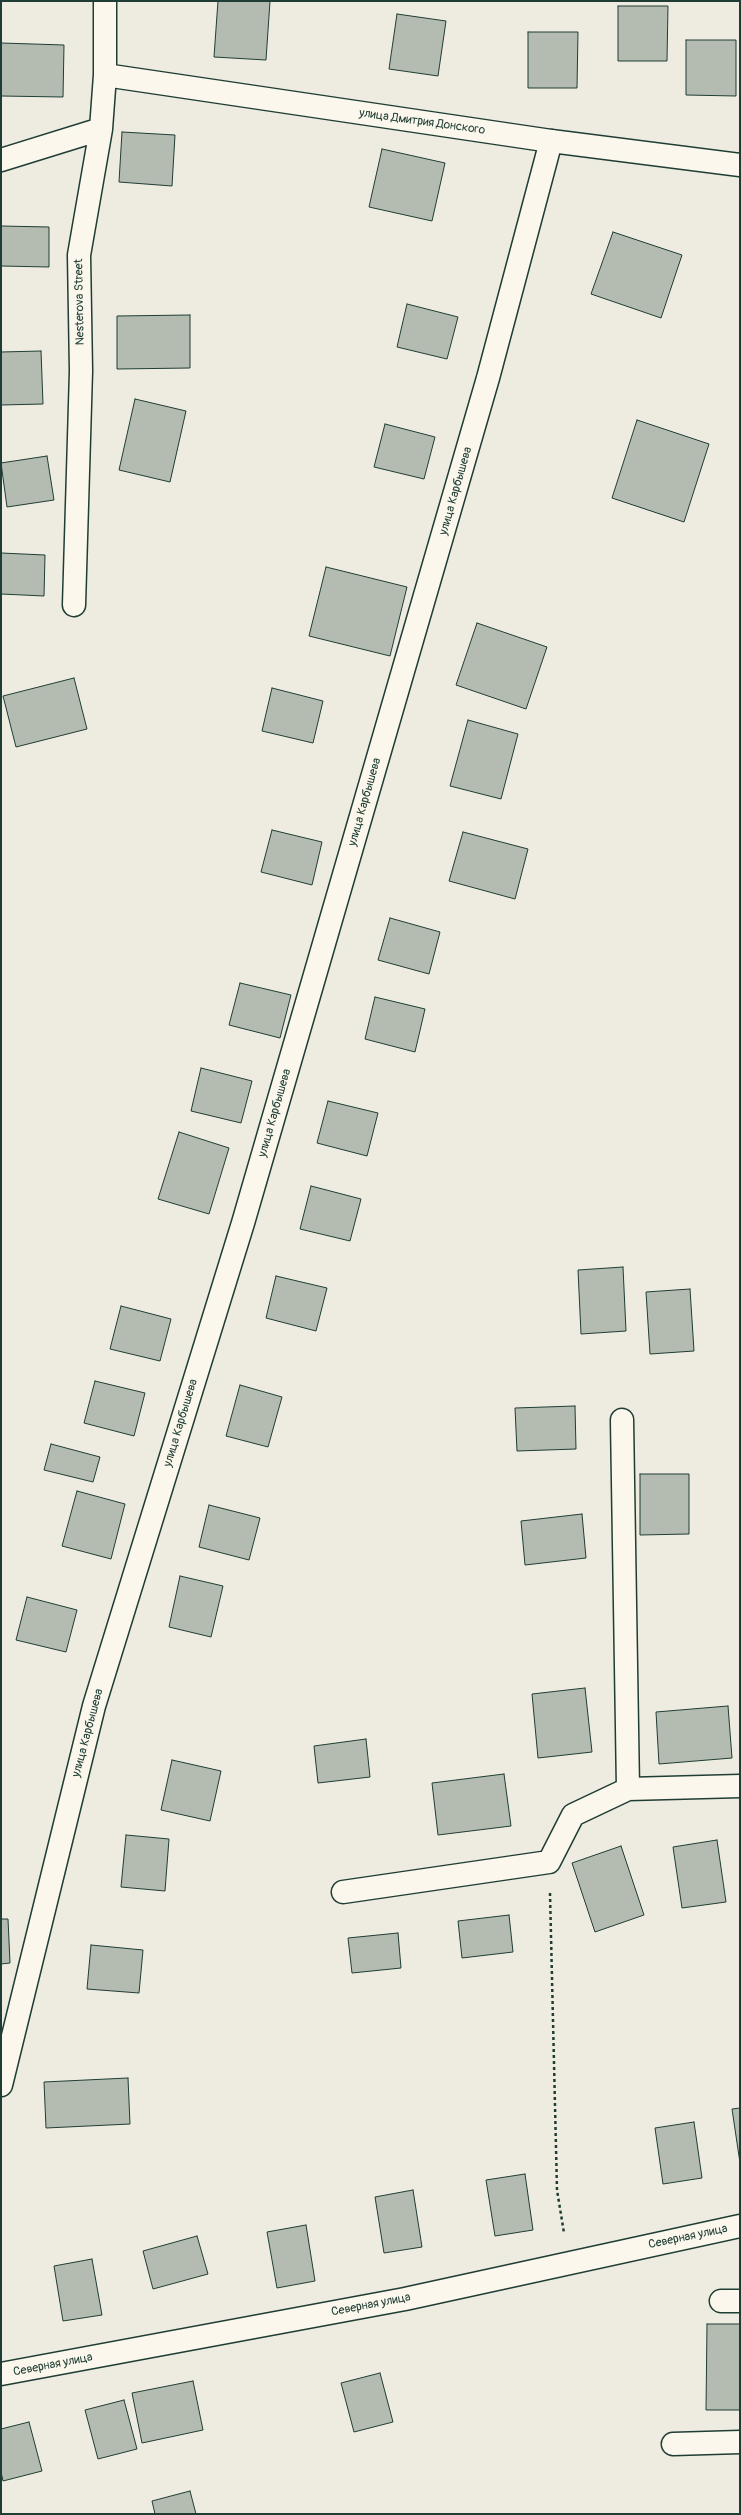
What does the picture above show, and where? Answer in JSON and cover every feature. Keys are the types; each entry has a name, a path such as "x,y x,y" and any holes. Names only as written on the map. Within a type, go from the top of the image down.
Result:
{"main road":[{"name":"Nesterova Street","path":"74,605 81,371 79,255 100,129 105,75 105,1"},
{"name":"улица Дмитрия Донского","path":"105,75 550,141 740,165"},
{"path":"1,160 100,129"},
{"name":"улица Карбышева","path":"1,2085 94,1706 245,1215 488,378 550,141"},
{"path":"622,1420 628,1789"},
{"path":"343,1892 549,1862 573,1815 628,1789 740,1786"},
{"name":"Северная улица","path":"1,2374 404,2299 740,2226"},
{"path":"673,2444 740,2442"}],"path":[{"path":"549,1862 557,2190 568,2263"}],"building":[{"path":"218,1 270,1 266,60 214,57"},
{"path":"618,6 668,6 667,61 618,61"},
{"path":"397,14 446,21 438,76 389,69"},
{"path":"528,32 578,32 577,88 528,88"},
{"path":"686,40 736,40 736,96 686,95"},
{"path":"1,43 64,45 63,97 1,96"},
{"path":"122,132 175,135 172,186 119,182"},
{"path":"382,149 445,163 432,221 369,207"},
{"path":"1,226 49,227 49,267 1,266"},
{"path":"613,232 682,255 661,318 591,294"},
{"path":"407,304 458,317 447,359 397,347"},
{"path":"190,315 190,368 117,369 117,316"},
{"path":"41,351 43,404 1,405 1,352"},
{"path":"135,399 186,411 170,482 119,470"},
{"path":"637,420 709,444 684,522 612,498"},
{"path":"385,424 435,437 424,479 374,467"},
{"path":"47,456 54,500 7,507 1,463"},
{"path":"1,553 45,555 44,596 1,594"},
{"path":"326,567 407,587 390,656 309,636"},
{"path":"477,623 547,647 526,709 456,685"},
{"path":"74,678 87,729 16,747 3,696"},
{"path":"272,688 323,701 313,743 262,731"},
{"path":"468,720 518,734 501,799 450,786"},
{"path":"272,830 322,842 312,885 261,872"},
{"path":"463,832 528,849 515,899 449,881"},
{"path":"390,918 440,932 429,974 378,960"},
{"path":"240,983 291,995 280,1038 229,1025"},
{"path":"375,997 425,1009 415,1052 365,1039"},
{"path":"201,1068 252,1081 241,1123 191,1111"},
{"path":"328,1101 378,1113 367,1156 317,1143"},
{"path":"179,1132 229,1148 209,1214 158,1199"},
{"path":"311,1186 361,1199 350,1241 300,1229"},
{"path":"623,1267 626,1331 581,1334 578,1270"},
{"path":"276,1276 327,1288 316,1331 266,1318"},
{"path":"690,1289 694,1351 650,1354 646,1292"},
{"path":"121,1306 171,1319 160,1361 110,1349"},
{"path":"95,1381 145,1393 134,1436 84,1423"},
{"path":"240,1385 282,1397 268,1447 226,1436"},
{"path":"575,1406 576,1449 517,1451 515,1408"},
{"path":"51,1444 100,1457 93,1482 44,1470"},
{"path":"640,1474 689,1474 689,1534 640,1535"},
{"path":"77,1491 125,1504 111,1559 62,1546"},
{"path":"209,1505 260,1518 249,1560 199,1547"},
{"path":"582,1514 586,1558 525,1565 521,1521"},
{"path":"180,1576 223,1586 211,1637 169,1627"},
{"path":"27,1597 77,1610 66,1652 16,1640"},
{"path":"585,1688 592,1752 538,1758 532,1694"},
{"path":"728,1706 732,1758 659,1764 656,1712"},
{"path":"366,1739 370,1777 318,1783 314,1746"},
{"path":"172,1760 221,1771 210,1821 161,1810"},
{"path":"504,1774 511,1826 438,1835 432,1783"},
{"path":"126,1835 169,1839 165,1891 121,1887"},
{"path":"717,1840 726,1902 682,1908 673,1847"},
{"path":"621,1846 644,1915 595,1932 572,1863"},
{"path":"509,1915 513,1952 462,1958 458,1921"},
{"path":"1,1919 8,1919 10,1963 1,1964"},
{"path":"398,1933 401,1968 352,1973 348,1938"},
{"path":"91,1945 143,1950 139,1993 87,1989"},
{"path":"128,2078 130,2124 46,2128 44,2082"},
{"path":"740,2108 740,2163 732,2109"},
{"path":"694,2122 702,2178 663,2184 655,2128"},
{"path":"525,2174 533,2230 495,2236 486,2180"},
{"path":"413,2190 422,2247 384,2253 375,2197"},
{"path":"306,2225 315,2281 277,2288 267,2232"},
{"path":"197,2236 208,2274 153,2289 143,2251"},
{"path":"92,2259 102,2315 63,2321 54,2266"},
{"path":"707,2324 740,2324 740,2410 706,2410"},
{"path":"380,2373 393,2422 354,2432 341,2383"},
{"path":"193,2381 203,2430 142,2443 132,2393"},
{"path":"124,2400 137,2449 98,2459 85,2410"},
{"path":"29,2422 42,2471 3,2481 1,2472 1,2429"},
{"path":"190,2491 196,2514 155,2514 152,2501"}]}
